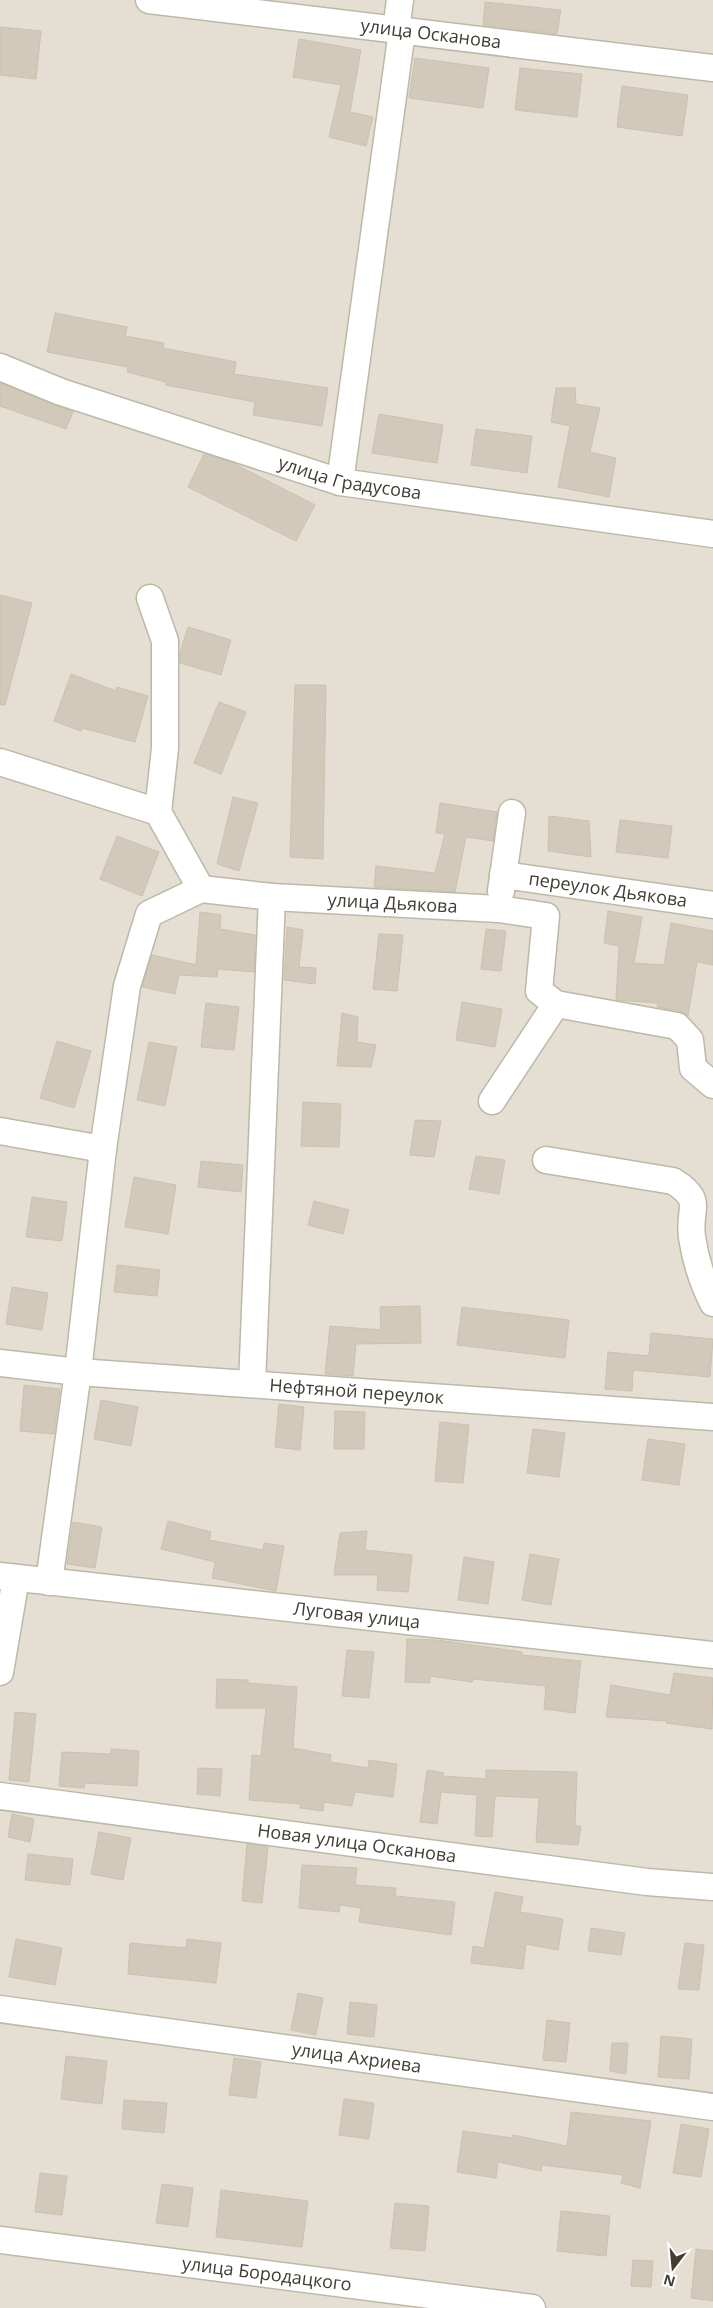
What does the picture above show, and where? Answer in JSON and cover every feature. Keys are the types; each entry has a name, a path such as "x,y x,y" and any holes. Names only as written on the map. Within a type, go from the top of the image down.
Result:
{"street":[{"name":"улица Осканова","path":"149,0 713,68"},
{"path":"340,482 399,31 400,0"},
{"name":"улица Градусова","path":"0,367 61,392 340,482 713,534"},
{"path":"49,1582 78,1372 103,1149 127,986 149,914 200,889 158,812 165,748 165,640 150,598"},
{"path":"0,762 158,812"},
{"path":"498,909 512,813"},
{"name":"переулок Дьякова","path":"503,875 713,905"},
{"name":"улица Дьякова","path":"200,889 272,897 498,909 546,916 539,991 556,1004"},
{"path":"252,1384 272,897"},
{"path":"492,1101 556,1004 677,1026 690,1040 693,1068 713,1084"},
{"path":"0,1130 103,1149"},
{"path":"546,1160 673,1181 688,1190 694,1204 692,1236 706,1289 713,1302"},
{"name":"Нефтяной переулок","path":"0,1363 78,1372 713,1417"},
{"path":"0,1672 8,1577"},
{"name":"Луговая улица","path":"8,1577 713,1655"},
{"name":"Новая улица Осканова","path":"0,1796 637,1881 713,1887"},
{"name":"улица Ахриева","path":"0,2009 713,2107"},
{"name":"улица Бородацкого","path":"0,2240 532,2308"}],"shaded area":[{"path":"0,0 713,0 713,2308 0,2308"}],"building":[{"path":"485,2 561,10 557,34 483,25"},
{"path":"0,27 41,31 36,79 0,75"},
{"path":"299,39 361,50 350,112 373,117 366,146 329,137 341,85 293,77"},
{"path":"415,58 489,68 483,108 409,98"},
{"path":"520,68 582,74 577,117 515,110"},
{"path":"622,86 688,95 682,136 617,127"},
{"path":"55,313 127,327 125,336 164,343 163,348 236,362 234,374 328,388 322,426 253,415 255,402 166,385 166,382 127,372 128,367 47,352"},
{"path":"0,383 73,412 66,429 0,406"},
{"path":"556,388 575,388 576,404 600,408 590,452 616,458 609,497 558,487 570,426 551,422"},
{"path":"379,414 443,425 437,463 372,453"},
{"path":"476,429 532,436 527,473 471,465"},
{"path":"204,454 231,462 315,505 296,541 188,487"},
{"path":"0,595 32,603 5,705 0,705"},
{"path":"188,627 231,640 221,675 180,663 180,653"},
{"path":"71,674 116,691 117,687 148,696 135,742 82,728 81,731 54,721"},
{"path":"295,685 326,685 323,859 290,857"},
{"path":"219,702 246,712 221,774 194,763"},
{"path":"233,797 258,803 239,871 217,864"},
{"path":"440,803 497,812 493,841 466,837 455,892 374,887 376,866 435,873 445,834 436,833"},
{"path":"549,816 589,821 591,857 548,851"},
{"path":"620,820 672,826 668,858 616,852"},
{"path":"117,836 159,852 142,896 100,879"},
{"path":"608,911 642,917 634,963 664,965 671,923 713,931 713,965 697,962 688,1016 680,1011 657,1007 658,1003 616,1000 619,946 604,943"},
{"path":"200,912 221,915 220,929 255,935 254,972 218,969 217,977 179,975 175,994 142,987 152,955 196,965"},
{"path":"287,927 303,930 299,967 316,968 315,984 284,980"},
{"path":"486,929 506,931 501,971 481,969"},
{"path":"379,934 403,935 397,991 373,989"},
{"path":"462,1002 502,1009 495,1047 456,1040"},
{"path":"206,1003 239,1007 234,1050 201,1047"},
{"path":"342,1013 358,1017 357,1042 376,1045 371,1067 337,1066"},
{"path":"57,1041 91,1051 74,1108 40,1098"},
{"path":"149,1042 177,1047 165,1106 137,1100"},
{"path":"303,1102 341,1104 339,1147 301,1146"},
{"path":"415,1120 441,1121 434,1157 410,1155"},
{"path":"476,1156 505,1160 499,1194 469,1189"},
{"path":"201,1161 243,1165 241,1192 198,1187"},
{"path":"134,1177 176,1185 168,1234 125,1227"},
{"path":"32,1197 67,1202 62,1241 26,1237"},
{"path":"314,1201 349,1210 343,1234 308,1225"},
{"path":"117,1265 160,1270 157,1296 114,1292"},
{"path":"12,1287 48,1293 42,1330 6,1324"},
{"path":"420,1306 421,1343 356,1344 353,1376 325,1374 330,1326 381,1330 380,1307"},
{"path":"462,1307 569,1320 565,1358 457,1345"},
{"path":"651,1333 713,1339 710,1377 633,1370 632,1391 605,1389 608,1352 649,1356"},
{"path":"24,1385 60,1389 54,1434 20,1431"},
{"path":"101,1400 138,1407 131,1446 94,1439"},
{"path":"279,1404 304,1407 300,1450 275,1447"},
{"path":"335,1411 365,1412 364,1449 334,1449"},
{"path":"440,1422 469,1425 463,1483 435,1481"},
{"path":"533,1429 565,1433 559,1477 527,1473"},
{"path":"648,1439 685,1444 679,1485 642,1480"},
{"path":"168,1521 211,1532 209,1540 263,1550 264,1543 284,1546 276,1591 212,1578 215,1562 161,1549"},
{"path":"73,1522 102,1527 95,1568 67,1564"},
{"path":"367,1531 365,1550 412,1555 408,1592 377,1590 378,1575 334,1575 340,1533"},
{"path":"530,1554 559,1559 551,1605 522,1600"},
{"path":"464,1557 494,1562 488,1604 458,1600"},
{"path":"407,1639 437,1640 522,1652 522,1655 581,1661 575,1713 544,1709 546,1686 473,1679 472,1682 430,1676 430,1683 405,1682"},
{"path":"347,1650 374,1652 369,1698 342,1696"},
{"path":"674,1673 713,1678 712,1729 666,1723 667,1721 606,1717 611,1685 670,1695"},
{"path":"217,1679 248,1680 248,1683 297,1687 293,1748 331,1755 330,1762 368,1768 369,1760 397,1764 393,1797 355,1792 352,1806 324,1802 323,1811 300,1808 301,1804 249,1800 252,1755 261,1756 266,1708 216,1708"},
{"path":"15,1712 36,1714 29,1782 9,1780"},
{"path":"111,1749 139,1751 137,1786 85,1783 84,1788 59,1786 62,1752 111,1754"},
{"path":"198,1768 222,1769 220,1796 197,1794"},
{"path":"427,1770 444,1773 443,1776 486,1779 486,1770 577,1772 575,1826 581,1826 578,1845 536,1842 539,1798 495,1796 492,1837 475,1836 477,1795 441,1792 437,1824 420,1822"},
{"path":"12,1814 34,1819 30,1842 8,1837"},
{"path":"99,1832 131,1838 123,1880 91,1874"},
{"path":"247,1844 268,1847 262,1903 242,1901"},
{"path":"28,1854 73,1859 70,1885 25,1880"},
{"path":"302,1865 357,1868 355,1885 396,1888 395,1896 455,1902 451,1935 359,1922 361,1908 340,1905 339,1912 299,1908"},
{"path":"495,1892 523,1897 520,1912 563,1919 558,1950 526,1944 523,1969 471,1963 473,1946 484,1948"},
{"path":"591,1928 625,1933 621,1955 588,1951"},
{"path":"16,1939 62,1948 55,1985 9,1977"},
{"path":"187,1939 221,1943 216,1983 128,1974 130,1943 186,1948"},
{"path":"685,1943 704,1945 699,1990 678,1989"},
{"path":"298,1993 323,1998 316,2035 291,2030"},
{"path":"350,2002 377,2005 374,2037 347,2034"},
{"path":"547,2020 570,2023 566,2062 543,2060"},
{"path":"661,2036 692,2039 689,2079 658,2077"},
{"path":"612,2043 628,2043 626,2074 610,2071"},
{"path":"66,2056 107,2061 102,2104 61,2099"},
{"path":"234,2058 261,2062 256,2098 229,2095"},
{"path":"344,2099 374,2103 369,2139 339,2135"},
{"path":"124,2100 167,2103 164,2133 122,2129"},
{"path":"571,2112 651,2121 640,2188 621,2183 623,2175 542,2165 541,2171 498,2162 496,2178 457,2172 463,2131 512,2138 513,2135 567,2146"},
{"path":"681,2124 709,2129 701,2177 673,2173"},
{"path":"40,2173 67,2176 62,2215 35,2212"},
{"path":"162,2184 193,2188 188,2227 156,2223"},
{"path":"221,2190 308,2201 302,2247 216,2237"},
{"path":"395,2203 429,2206 425,2251 390,2248"},
{"path":"561,2211 610,2216 606,2256 557,2251"},
{"path":"696,2249 713,2251 713,2301 691,2298"},
{"path":"633,2260 653,2261 651,2287 631,2286"}]}
